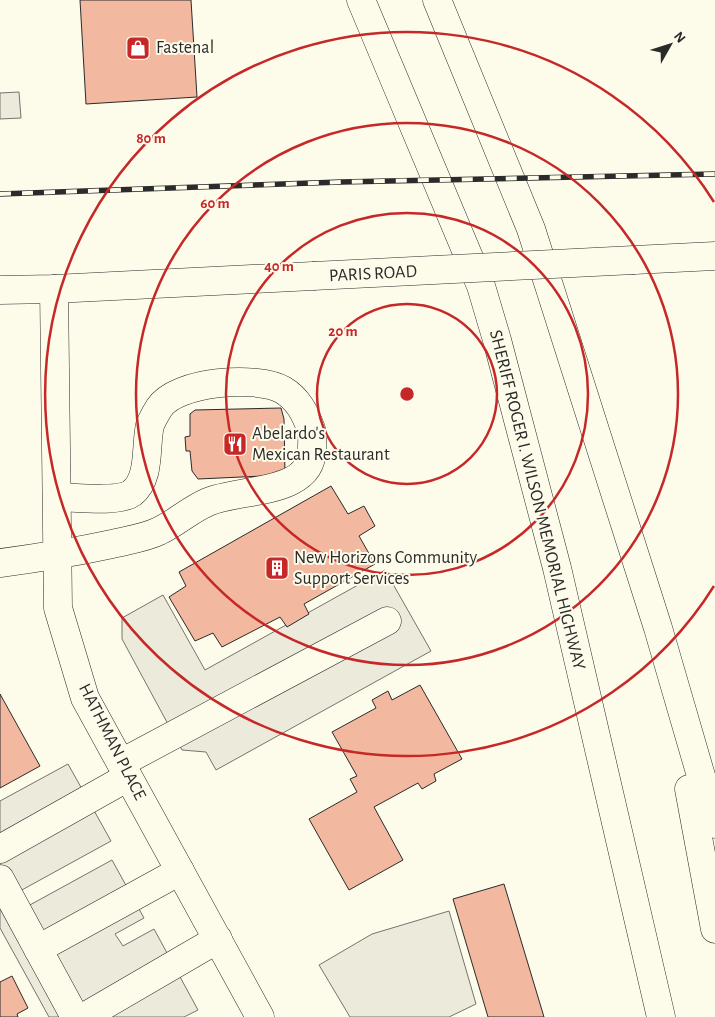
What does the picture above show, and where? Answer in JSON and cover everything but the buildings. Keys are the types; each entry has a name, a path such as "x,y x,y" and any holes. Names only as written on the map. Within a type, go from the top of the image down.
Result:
{"main road":[{"name":"SHERIFF ROGER I. WILSON MEMORIAL HIGHWAY","path":"361,0 481,286 557,568 661,1017"},
{"path":"437,0 531,229 658,628 715,824"},
{"name":"PARIS ROAD","path":"0,290 54,290 715,256"},
{"name":"HATHMAN PLACE","path":"54,290 58,608 85,698 260,1017"},
{"path":"0,563 57,555 142,537 159,531 208,501 285,483 299,477 308,468 312,456 312,432 304,410 284,391 270,384 232,383 196,386 176,394 160,406 151,424 142,481 132,493 120,498 57,497"},
{"path":"0,849 125,770 387,621"},
{"path":"658,628 715,928"},
{"path":"38,949 180,871"},
{"path":"0,879 75,1017"},
{"path":"84,1017 218,939"}],"shaded area":[{"path":"19,92 21,118 0,119 0,93"},
{"path":"385,570 431,651 216,770 206,752 182,750 122,639 122,618 163,595 205,670"},
{"path":"68,764 111,841 20,891 28,906 112,860 144,918 115,934 123,946 154,929 198,1010 184,1017 49,1017 0,928 0,801"},
{"path":"449,911 476,1004 449,1017 350,1017 319,965 372,934"}],"railway":[{"path":"0,194 341,182 715,174"}],"place":[{"name":"Fastenal","path":"138,48"},
{"name":"Abelardo's Mexican Restaurant","path":"235,444"},
{"name":"New Horizons Community Support Services","path":"277,568"}]}
